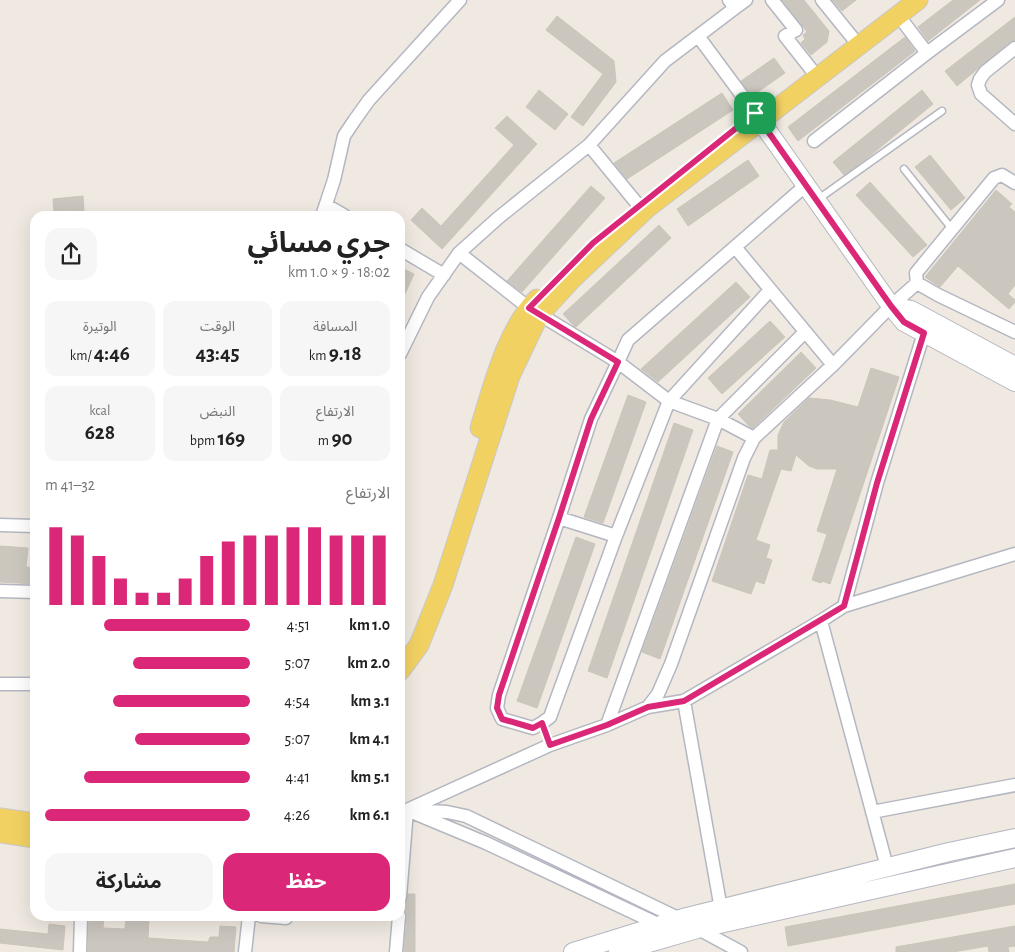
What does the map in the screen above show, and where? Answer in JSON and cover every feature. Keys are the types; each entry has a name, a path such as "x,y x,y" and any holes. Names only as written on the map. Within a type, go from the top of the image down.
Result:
{"main road":[{"path":"405,664 419,645 443,585 510,376 534,311 573,278 646,209 758,117 812,69 852,37 898,8 918,0"},
{"path":"405,645 410,638 435,579 493,384 512,336 593,243 898,8"},
{"path":"758,117 805,186 904,322 1015,382"},
{"path":"891,306 911,310 1015,366"},
{"path":"0,818 30,822"},
{"path":"0,832 30,837"},
{"path":"573,952 680,919 1015,838"},
{"path":"618,952 697,929 1015,858"}],"street":[{"path":"324,211 334,180 344,136 369,100 460,0"},
{"path":"405,344 428,298 459,252 589,145 665,61 698,36 732,4 746,0"},
{"path":"772,0 796,30 785,36 812,69"},
{"path":"822,0 852,37"},
{"path":"814,141 998,0"},
{"path":"898,8 927,53"},
{"path":"698,36 758,117"},
{"path":"1015,48 985,72 978,85 981,94 1015,124"},
{"path":"589,145 639,206"},
{"path":"917,283 916,273 994,178 1002,175 1015,183"},
{"path":"770,290 669,400 616,536 550,716 533,728 502,719 497,708 499,695 591,419 628,340 805,186"},
{"path":"735,247 832,365"},
{"path":"405,252 444,275"},
{"path":"459,252 534,311 618,362 669,400 718,419 754,438"},
{"path":"648,707 658,694 671,664 744,458 754,438 917,283"},
{"path":"917,283 1015,332"},
{"path":"607,725 718,419 805,332"},
{"path":"844,606 877,483 924,333"},
{"path":"559,518 616,536"},
{"path":"0,525 30,526"},
{"path":"405,809 550,745 607,725 648,707 684,701 844,606 1015,554"},
{"path":"0,591 30,592"},
{"path":"821,621 888,868"},
{"path":"0,684 30,684"},
{"path":"684,701 722,909"},
{"path":"542,723 550,745"},
{"path":"872,812 1015,785"},
{"path":"405,810 447,812 466,816 680,919 741,952"},
{"path":"405,811 486,843 660,926 697,929"},
{"path":"80,952 81,921"},
{"path":"245,952 248,921"},
{"path":"396,952 398,921"}],"lane":[{"path":"816,201 942,111"},
{"path":"904,168 952,229"}],"building":[{"path":"782,0 804,0 829,31 827,42 811,55 801,43 805,39 803,35 807,32"},
{"path":"832,0 856,0 842,11"},
{"path":"953,0 980,0 928,41 918,27"},
{"path":"557,16 614,61 616,82 583,126 571,117 603,74 546,30"},
{"path":"1015,17 1015,40 1010,42 957,86 945,71"},
{"path":"905,37 915,51 798,141 788,127"},
{"path":"774,58 785,73 752,96 741,81"},
{"path":"539,90 568,114 555,130 526,107"},
{"path":"922,90 933,104 844,175 833,162"},
{"path":"722,93 733,110 627,179 614,163"},
{"path":"507,116 537,144 442,249 411,220 422,208 441,226 514,145 495,128"},
{"path":"930,155 965,198 951,210 915,167"},
{"path":"748,160 759,176 688,226 677,209"},
{"path":"870,182 927,245 913,257 856,195"},
{"path":"591,186 605,198 522,292 507,281"},
{"path":"996,190 1012,204 1009,207 1015,212 1015,285 1008,294 1015,302 1009,309 958,266 940,287 925,277"},
{"path":"83,196 84,211 54,211 53,199"},
{"path":"659,225 671,238 576,327 574,326 563,314"},
{"path":"405,270 414,274 405,294"},
{"path":"736,282 750,297 658,382 641,369"},
{"path":"770,321 785,337 722,394 708,378"},
{"path":"801,352 816,368 753,428 750,427 738,414"},
{"path":"871,368 899,377 830,584 812,580 827,534 817,531 837,469 817,469 809,466 796,455 791,471 781,469 756,540 770,545 766,558 772,560 764,584 756,581 751,594 712,581 748,475 762,479 770,450 778,450 778,435 784,422 809,398 830,400 858,407"},
{"path":"628,395 646,402 603,523 584,517"},
{"path":"674,423 693,430 607,678 588,671"},
{"path":"717,446 733,452 660,659 642,652"},
{"path":"576,537 595,544 537,708 517,701"},
{"path":"0,546 28,548 26,567 30,567 30,584 0,582"},
{"path":"1015,884 1015,904 788,946 785,927"},
{"path":"408,894 415,894 415,952 404,952 407,916 405,911"},
{"path":"89,921 104,921 103,928 125,929 126,921 149,921 148,938 208,942 210,937 219,937 220,926 236,927 234,952 88,952"},
{"path":"49,924 65,926 63,950 0,943 0,929 48,934"},
{"path":"1015,926 1015,946 1008,947 1009,952 989,952 988,946 953,952 896,952 896,947"}],"route":[{"path":"755,113 891,306 904,322 924,333 877,483 844,606 684,701 648,707 607,725 550,745 542,723 533,728 502,719 497,708 499,695 591,419 618,362 529,308 593,243 755,113"}]}
